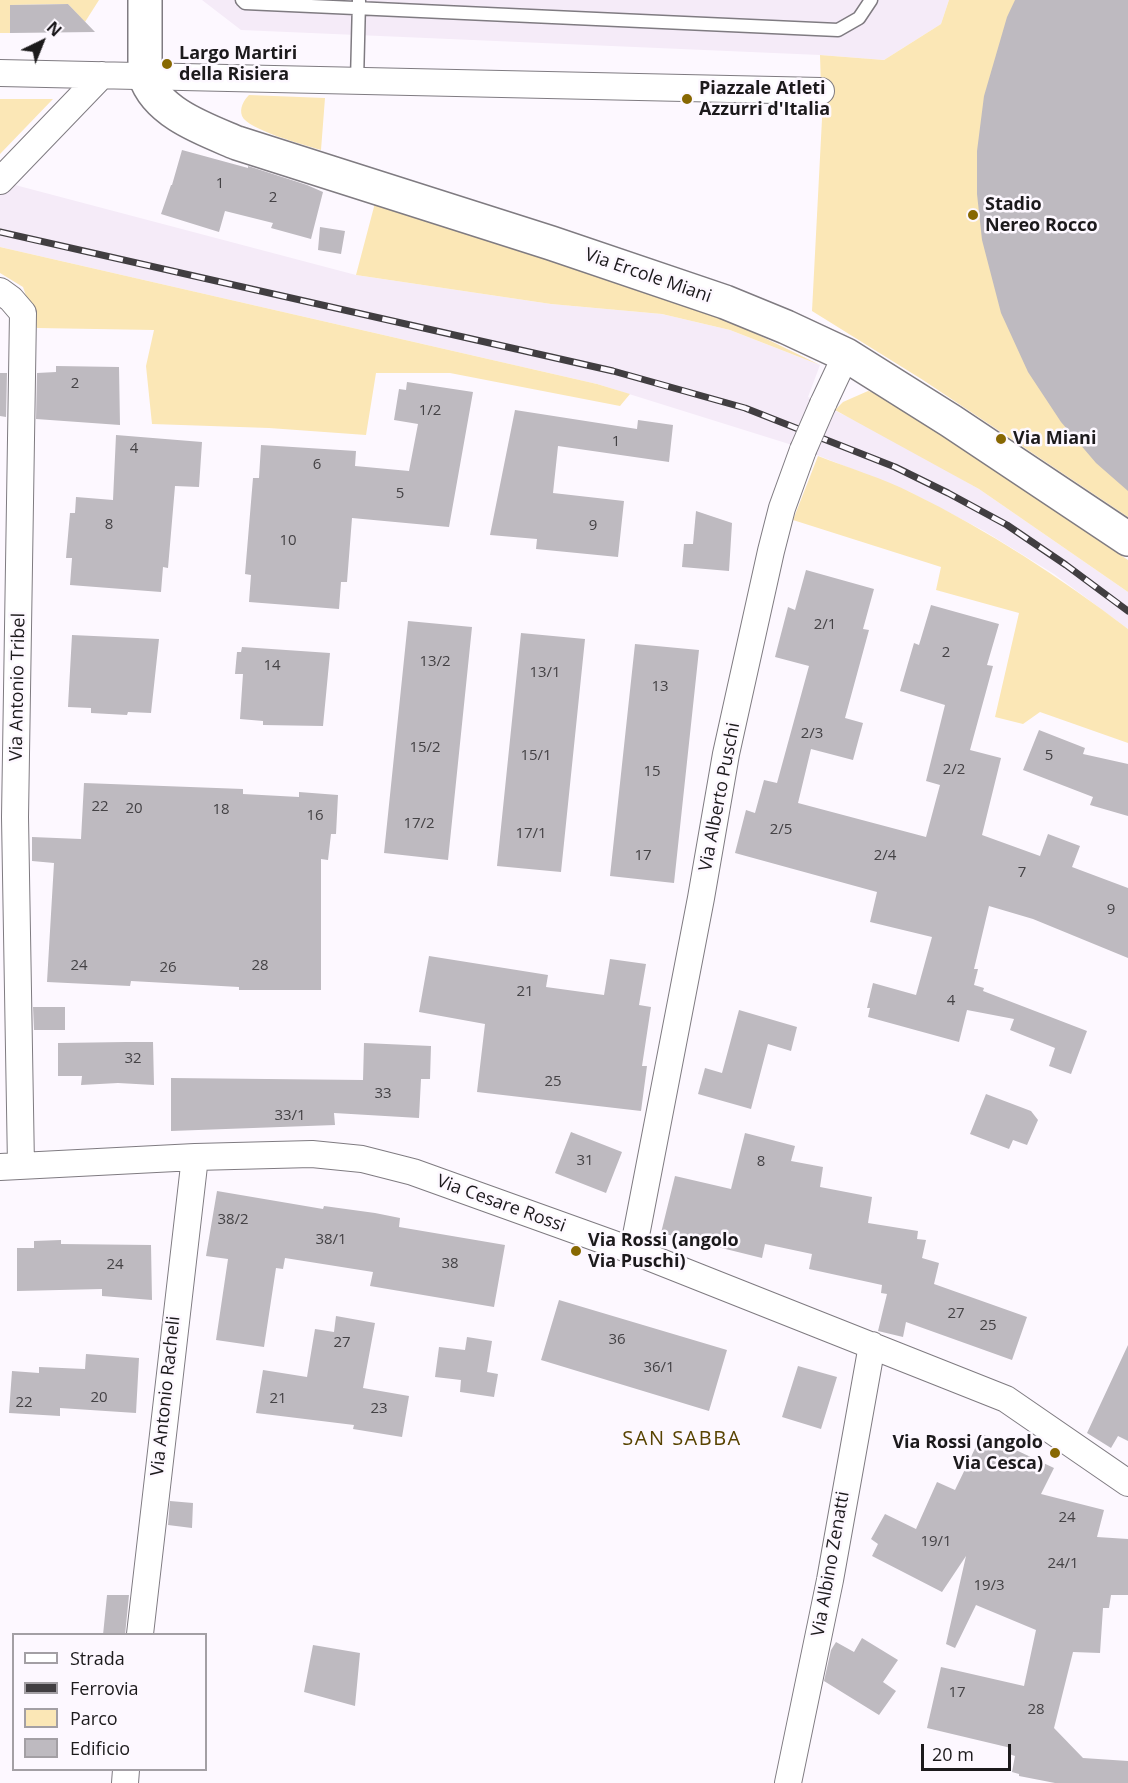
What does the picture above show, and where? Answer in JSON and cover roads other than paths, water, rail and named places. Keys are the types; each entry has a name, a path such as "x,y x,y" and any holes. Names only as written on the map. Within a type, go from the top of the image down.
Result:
{"street":[{"path":"145,0 145,76"},
{"path":"0,73 821,91"},
{"path":"0,181 102,75"},
{"name":"Via Ercole Miani","path":"145,76 148,88 156,98 199,127 237,143 551,243 725,302 846,355 951,421 1128,539"},
{"name":"Via Antonio Tribel","path":"0,291 11,299 23,313 10,1166"},
{"name":"Via Alberto Puschi","path":"633,1251 701,898 726,754 771,551 782,507 803,450 846,355"},
{"name":"Via Cesare Rossi","path":"10,1166 312,1154 362,1159 413,1172 633,1251 1006,1399 1128,1483"},
{"name":"Via Antonio Racheli","path":"140,1633 195,1157"},
{"name":"Via Albino Zenatti","path":"788,1783 830,1580 872,1345"}],"lane":[{"path":"242,0 245,3 359,4 838,30 859,18 871,0"},
{"path":"357,81 359,4"}],"railway":[{"path":"0,232 613,371 745,408 895,467 948,493 1007,525 1128,611"}],"place":[{"name":"Largo Martiri della Risiera","path":"167,64"},
{"name":"Piazzale Atleti Azzurri d'Italia","path":"687,99"},
{"name":"Stadio Nereo Rocco","path":"973,215"},
{"name":"Via Miani","path":"1001,439"},
{"name":"Via Rossi (angolo Via Puschi)","path":"576,1251"},
{"name":"Via Rossi (angolo Via Cesca)","path":"1055,1453"}],"district":[{"name":"SAN SABBA","path":"682,1439"}]}
